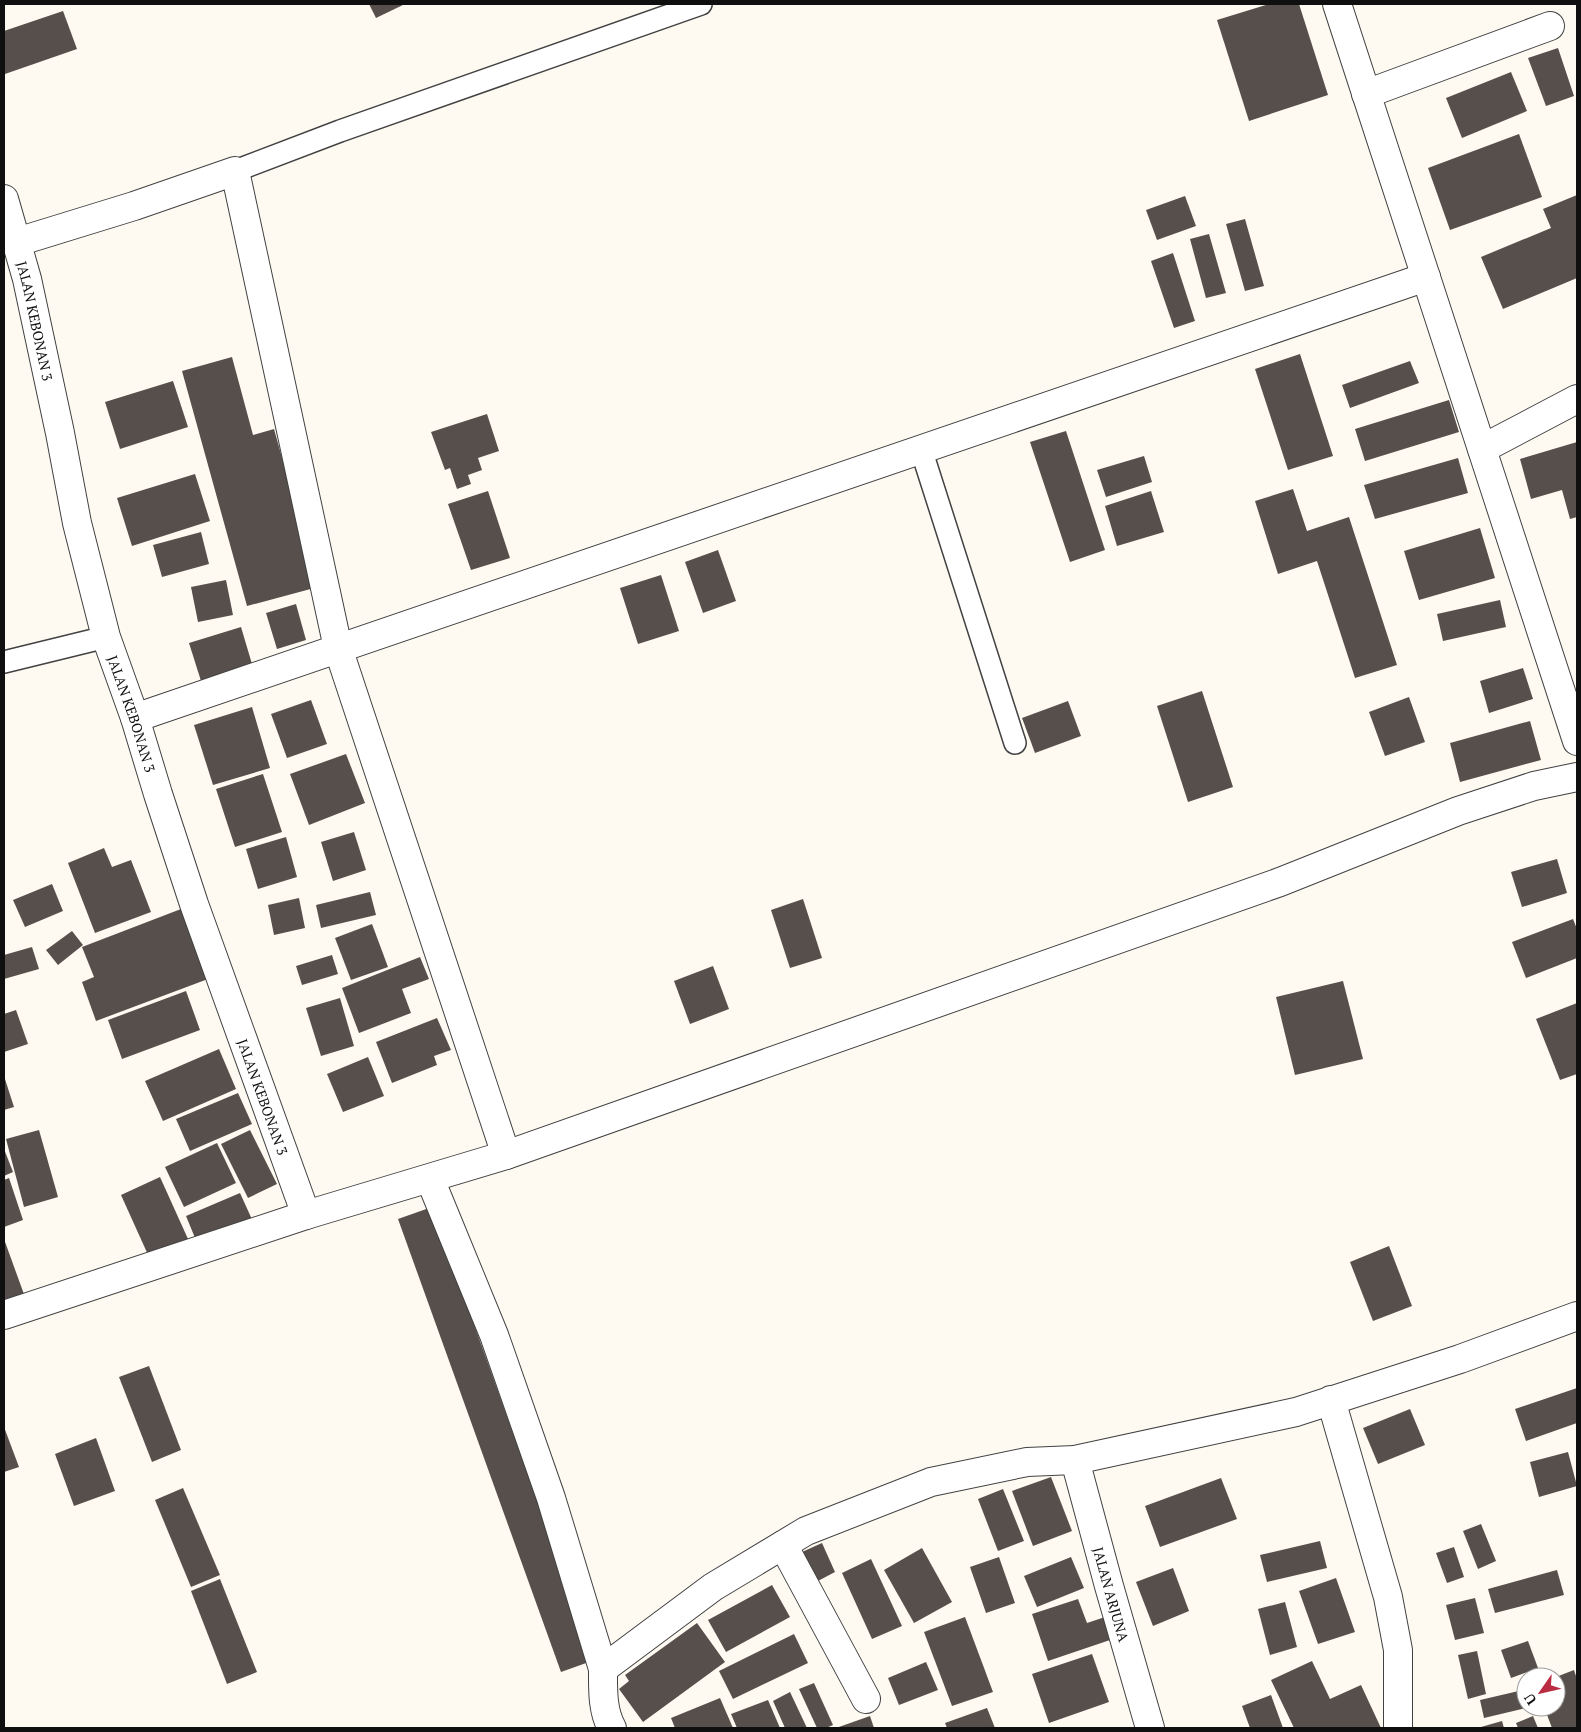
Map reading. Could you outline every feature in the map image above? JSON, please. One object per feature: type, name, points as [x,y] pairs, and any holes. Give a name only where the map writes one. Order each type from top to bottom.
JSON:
[{"type":"street","points":[[1337,4],[1577,741]]},
{"type":"street","points":[[1366,94],[1550,26]]},
{"type":"street","points":[[17,242],[134,206],[235,171],[338,648],[506,1155]]},
{"type":"street","name":"JALAN KEBONAN 3","points":[[4,199],[27,279],[77,524],[106,637],[135,718],[194,904],[306,1215]]},
{"type":"street","points":[[135,718],[1426,277]]},
{"type":"street","points":[[1482,449],[1577,399]]},
{"type":"street","points":[[4,1315],[306,1215],[506,1155],[1280,882],[1458,811],[1534,786],[1577,778]]},
{"type":"street","points":[[430,1178],[494,1335],[551,1498],[603,1669],[605,1703],[608,1722],[612,1728]]},
{"type":"street","points":[[603,1669],[713,1587],[806,1531],[930,1482],[1027,1462],[1075,1460],[1296,1412],[1460,1360],[1577,1316]]},
{"type":"street","points":[[1331,1400],[1388,1597],[1398,1650],[1398,1728]]},
{"type":"street","name":"JALAN ARJUNA","points":[[1075,1460],[1150,1728]]},
{"type":"street","points":[[783,1545],[866,1699]]},
{"type":"lane","points":[[235,171],[350,128],[701,4]]},
{"type":"lane","points":[[921,449],[1015,743]]},
{"type":"lane","points":[[4,662],[106,637]]},
{"type":"building","points":[[369,4],[405,4],[376,18]]},
{"type":"building","points":[[1269,4],[1299,4],[1328,95],[1249,121],[1217,20]]},
{"type":"building","points":[[63,11],[77,49],[5,74],[4,31]]},
{"type":"building","points":[[1558,48],[1574,96],[1546,106],[1528,58]]},
{"type":"building","points":[[1511,72],[1527,111],[1462,138],[1446,98]]},
{"type":"building","points":[[1519,134],[1542,197],[1450,230],[1428,168]]},
{"type":"building","points":[[1577,195],[1577,278],[1503,309],[1481,257],[1551,228],[1543,209]]},
{"type":"building","points":[[1185,196],[1196,226],[1157,240],[1146,210]]},
{"type":"building","points":[[1245,219],[1264,286],[1245,291],[1226,224]]},
{"type":"building","points":[[1209,234],[1226,293],[1206,298],[1190,239]]},
{"type":"building","points":[[1173,253],[1195,321],[1174,328],[1151,261]]},
{"type":"building","points":[[1300,354],[1333,456],[1288,470],[1255,369]]},
{"type":"building","points":[[232,357],[253,435],[274,429],[318,587],[247,606],[182,371]]},
{"type":"building","points":[[1410,361],[1419,383],[1350,408],[1342,385]]},
{"type":"building","points":[[173,381],[188,427],[120,449],[105,402]]},
{"type":"building","points":[[1449,400],[1459,432],[1365,461],[1355,429]]},
{"type":"building","points":[[487,414],[499,451],[478,458],[482,470],[468,475],[471,484],[457,489],[450,468],[445,470],[431,432]]},
{"type":"building","points":[[1066,431],[1105,550],[1070,562],[1030,442]]},
{"type":"building","points":[[1577,442],[1577,517],[1570,519],[1562,490],[1531,499],[1520,459]]},
{"type":"building","points":[[1144,456],[1152,482],[1106,497],[1097,470]]},
{"type":"building","points":[[1458,458],[1468,493],[1375,519],[1364,485]]},
{"type":"building","points":[[195,474],[210,521],[132,546],[117,498]]},
{"type":"building","points":[[1293,489],[1307,531],[1349,517],[1397,665],[1355,678],[1317,561],[1278,574],[1255,501]]},
{"type":"building","points":[[488,491],[510,558],[471,570],[448,504]]},
{"type":"building","points":[[1151,491],[1164,532],[1117,546],[1105,506]]},
{"type":"building","points":[[1480,528],[1495,578],[1419,600],[1404,551]]},
{"type":"building","points":[[201,532],[209,564],[162,577],[153,545]]},
{"type":"building","points":[[718,550],[736,601],[703,613],[685,562]]},
{"type":"building","points":[[661,575],[679,631],[638,644],[620,588]]},
{"type":"building","points":[[226,580],[233,615],[198,622],[191,587]]},
{"type":"building","points":[[1500,600],[1506,627],[1443,641],[1437,614]]},
{"type":"building","points":[[296,604],[306,640],[277,649],[266,613]]},
{"type":"building","points":[[241,627],[252,664],[201,681],[189,643]]},
{"type":"building","points":[[1523,668],[1533,699],[1489,713],[1480,681]]},
{"type":"building","points":[[1202,691],[1233,787],[1188,802],[1157,706]]},
{"type":"building","points":[[1409,697],[1425,742],[1385,756],[1369,712]]},
{"type":"building","points":[[311,700],[327,744],[287,758],[271,714]]},
{"type":"building","points":[[1068,701],[1081,736],[1035,753],[1022,718]]},
{"type":"building","points":[[252,707],[270,768],[213,785],[194,725]]},
{"type":"building","points":[[1530,721],[1541,760],[1460,782],[1450,743]]},
{"type":"building","points":[[346,754],[365,803],[309,825],[290,774]]},
{"type":"building","points":[[263,774],[282,832],[235,847],[216,789]]},
{"type":"building","points":[[354,832],[366,870],[333,881],[321,842]]},
{"type":"building","points":[[286,837],[297,877],[258,889],[246,849]]},
{"type":"building","points":[[104,848],[112,867],[131,860],[151,912],[95,933],[68,863]]},
{"type":"building","points":[[1557,859],[1567,893],[1522,907],[1511,872]]},
{"type":"building","points":[[52,884],[63,911],[25,927],[13,900]]},
{"type":"building","points":[[370,892],[376,915],[321,928],[316,905]]},
{"type":"building","points":[[299,898],[305,928],[274,935],[268,905]]},
{"type":"building","points":[[803,899],[822,958],[790,968],[771,910]]},
{"type":"building","points":[[181,909],[208,979],[96,1021],[82,982],[94,977],[82,947]]},
{"type":"building","points":[[1573,919],[1577,929],[1577,958],[1526,978],[1512,942]]},
{"type":"building","points":[[372,924],[388,967],[351,980],[335,938]]},
{"type":"building","points":[[72,931],[83,945],[58,965],[46,950]]},
{"type":"building","points":[[32,947],[39,969],[4,979],[4,955]]},
{"type":"building","points":[[332,955],[338,974],[302,985],[296,966]]},
{"type":"building","points":[[420,957],[429,979],[402,989],[411,1013],[359,1033],[342,988]]},
{"type":"building","points":[[713,966],[729,1009],[690,1024],[674,981]]},
{"type":"building","points":[[1343,981],[1363,1059],[1295,1075],[1276,997]]},
{"type":"building","points":[[186,991],[200,1030],[122,1059],[108,1020]]},
{"type":"building","points":[[340,998],[354,1046],[321,1056],[306,1008]]},
{"type":"building","points":[[1577,1003],[1577,1074],[1560,1080],[1536,1019]]},
{"type":"building","points":[[16,1010],[28,1044],[4,1052],[4,1014]]},
{"type":"building","points":[[437,1018],[451,1050],[434,1056],[437,1065],[392,1083],[376,1042]]},
{"type":"building","points":[[219,1049],[236,1089],[163,1121],[145,1081]]},
{"type":"building","points":[[368,1057],[384,1096],[343,1112],[327,1074]]},
{"type":"building","points":[[4,1076],[14,1107],[4,1110]]},
{"type":"building","points":[[238,1093],[252,1124],[190,1151],[176,1119]]},
{"type":"building","points":[[39,1130],[58,1197],[24,1207],[6,1139]]},
{"type":"building","points":[[250,1130],[277,1184],[248,1198],[221,1144]]},
{"type":"building","points":[[217,1143],[236,1183],[184,1207],[165,1167]]},
{"type":"building","points":[[4,1149],[13,1172],[4,1176]]},
{"type":"building","points":[[160,1177],[188,1239],[149,1257],[121,1195]]},
{"type":"building","points":[[9,1178],[23,1220],[4,1227],[4,1180]]},
{"type":"building","points":[[240,1193],[255,1226],[200,1250],[186,1216]]},
{"type":"building","points":[[432,1207],[586,1637],[589,1662],[561,1672],[398,1219]]},
{"type":"building","points":[[4,1239],[25,1297],[4,1304]]},
{"type":"building","points":[[1389,1246],[1412,1306],[1373,1321],[1350,1262]]},
{"type":"building","points":[[149,1366],[181,1450],[152,1462],[119,1377]]},
{"type":"building","points":[[1577,1388],[1577,1423],[1526,1441],[1515,1409]]},
{"type":"building","points":[[1410,1409],[1425,1445],[1378,1464],[1363,1428]]},
{"type":"building","points":[[4,1427],[19,1467],[4,1472]]},
{"type":"building","points":[[96,1438],[115,1491],[74,1506],[55,1454]]},
{"type":"building","points":[[1568,1452],[1577,1486],[1539,1497],[1530,1462]]},
{"type":"building","points":[[1051,1477],[1072,1531],[1033,1546],[1012,1491]]},
{"type":"building","points":[[1221,1478],[1237,1519],[1160,1547],[1145,1506]]},
{"type":"building","points":[[183,1488],[220,1575],[191,1587],[155,1500]]},
{"type":"building","points":[[1003,1489],[1024,1541],[998,1551],[978,1499]]},
{"type":"building","points":[[1481,1524],[1496,1561],[1478,1569],[1463,1531]]},
{"type":"building","points":[[1320,1541],[1327,1568],[1267,1582],[1260,1555]]},
{"type":"building","points":[[822,1543],[835,1572],[816,1582],[802,1552]]},
{"type":"building","points":[[1454,1547],[1464,1577],[1447,1583],[1436,1553]]},
{"type":"building","points":[[922,1548],[952,1602],[914,1623],[884,1570]]},
{"type":"building","points":[[999,1557],[1015,1603],[986,1613],[970,1567]]},
{"type":"building","points":[[1071,1557],[1084,1588],[1037,1607],[1024,1576]]},
{"type":"building","points":[[871,1559],[902,1626],[872,1639],[842,1573]]},
{"type":"building","points":[[1173,1568],[1189,1611],[1153,1626],[1136,1582]]},
{"type":"building","points":[[1557,1570],[1564,1595],[1495,1613],[1488,1589]]},
{"type":"building","points":[[1336,1578],[1355,1632],[1318,1644],[1299,1591]]},
{"type":"building","points":[[220,1579],[257,1672],[227,1684],[191,1591]]},
{"type":"building","points":[[772,1585],[790,1617],[726,1652],[708,1620]]},
{"type":"building","points":[[1475,1598],[1484,1633],[1455,1640],[1446,1605]]},
{"type":"building","points":[[1078,1599],[1087,1623],[1105,1617],[1113,1639],[1048,1661],[1032,1614]]},
{"type":"building","points":[[1285,1602],[1297,1647],[1270,1655],[1258,1609]]},
{"type":"building","points":[[965,1617],[993,1692],[952,1706],[924,1632]]},
{"type":"building","points":[[697,1623],[725,1662],[643,1722],[619,1689],[629,1681],[625,1675]]},
{"type":"building","points":[[794,1634],[808,1663],[733,1699],[719,1671]]},
{"type":"building","points":[[1528,1641],[1538,1667],[1516,1667],[1516,1676],[1511,1678],[1501,1650]]},
{"type":"building","points":[[1477,1651],[1486,1694],[1468,1699],[1458,1655]]},
{"type":"building","points":[[1092,1654],[1109,1702],[1049,1723],[1032,1674]]},
{"type":"building","points":[[1312,1661],[1330,1699],[1361,1685],[1381,1728],[1294,1728],[1271,1680]]},
{"type":"building","points":[[926,1662],[938,1690],[899,1705],[888,1678]]},
{"type":"building","points":[[1574,1670],[1577,1679],[1577,1728],[1552,1728],[1548,1717],[1566,1717],[1566,1673]]},
{"type":"building","points":[[814,1683],[833,1725],[826,1728],[817,1728],[799,1689]]},
{"type":"building","points":[[790,1692],[807,1728],[785,1728],[773,1701]]},
{"type":"building","points":[[1516,1692],[1516,1710],[1484,1718],[1480,1700]]},
{"type":"building","points":[[1271,1695],[1283,1728],[1250,1728],[1242,1706]]},
{"type":"building","points":[[720,1698],[733,1728],[675,1728],[671,1718]]},
{"type":"building","points":[[768,1700],[780,1728],[737,1728],[731,1714]]},
{"type":"building","points":[[987,1708],[995,1728],[947,1728],[945,1723]]},
{"type":"building","points":[[870,1716],[874,1728],[836,1728]]},
{"type":"building","points":[[1533,1717],[1538,1728],[1518,1728],[1516,1723]]},
{"type":"building","points":[[1502,1721],[1504,1728],[1481,1727]]}]
